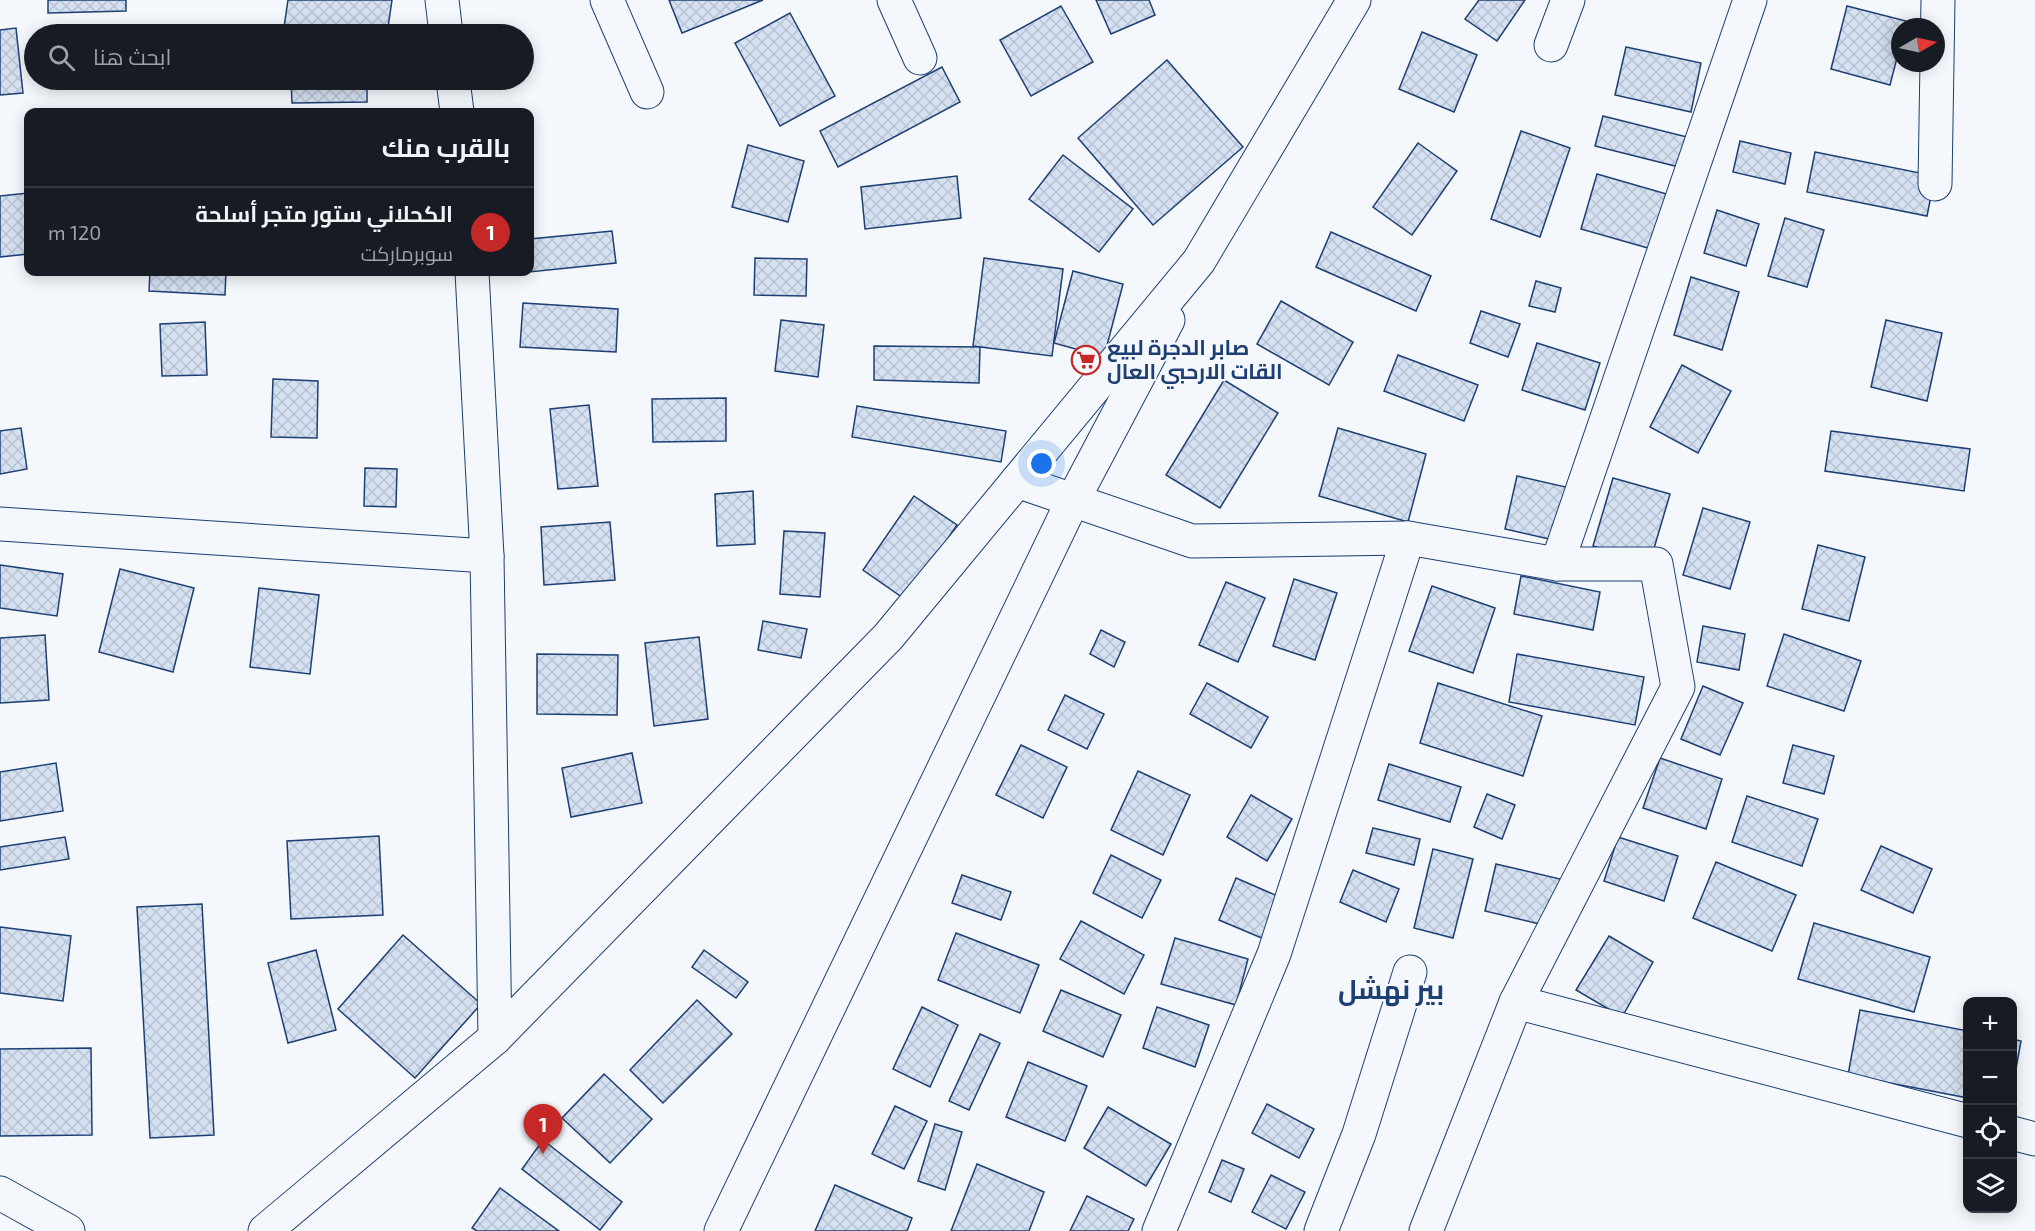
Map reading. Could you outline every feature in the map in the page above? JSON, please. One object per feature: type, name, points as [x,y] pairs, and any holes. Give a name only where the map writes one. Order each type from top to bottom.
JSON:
[{"type":"street","points":[[442,0],[445,24]]},
{"type":"street","points":[[607,0],[647,92]]},
{"type":"street","points":[[894,0],[920,58]]},
{"type":"street","points":[[720,1231],[1073,500],[1199,261],[1354,0]]},
{"type":"street","points":[[1551,45],[1568,0]]},
{"type":"street","points":[[1557,564],[1750,0]]},
{"type":"street","points":[[1935,184],[1938,0]]},
{"type":"street","points":[[454,90],[456,108]]},
{"type":"street","points":[[265,1231],[495,1038],[888,637],[1199,261]]},
{"type":"street","points":[[472,276],[487,556],[495,1038]]},
{"type":"street","points":[[1017,481],[1192,541],[1408,538],[1557,564],[1656,564],[1678,687],[1516,1002],[1426,1231]]},
{"type":"street","points":[[0,524],[487,556]]},
{"type":"street","points":[[1159,1231],[1274,954],[1408,538]]},
{"type":"street","points":[[1321,1231],[1359,1134],[1410,972]]},
{"type":"street","points":[[1516,1002],[1963,1120]]},
{"type":"street","points":[[2017,1134],[2035,1139]]},
{"type":"street","points":[[0,1193],[68,1231]]},
{"type":"building","points":[[48,0],[126,0],[126,11],[48,13]]},
{"type":"building","points":[[288,0],[392,0],[388,24],[284,24]]},
{"type":"building","points":[[669,0],[763,0],[682,33]]},
{"type":"building","points":[[1096,0],[1149,0],[1155,15],[1111,34]]},
{"type":"building","points":[[1479,0],[1525,0],[1497,41],[1465,19]]},
{"type":"building","points":[[1061,6],[1093,62],[1031,96],[1000,40]]},
{"type":"building","points":[[1847,6],[1894,18],[1891,18],[1891,72],[1893,72],[1890,85],[1831,69]]},
{"type":"building","points":[[790,13],[835,96],[780,126],[735,43]]},
{"type":"building","points":[[16,28],[23,93],[0,95],[0,30]]},
{"type":"building","points":[[1422,32],[1477,55],[1454,112],[1399,89]]},
{"type":"building","points":[[1626,47],[1701,63],[1691,112],[1615,95]]},
{"type":"building","points":[[1167,60],[1243,147],[1153,225],[1078,138]]},
{"type":"building","points":[[942,67],[960,102],[838,167],[820,131]]},
{"type":"building","points":[[291,90],[367,90],[367,102],[292,103]]},
{"type":"building","points":[[1603,116],[1687,137],[1679,167],[1595,146]]},
{"type":"building","points":[[1521,131],[1570,148],[1540,237],[1491,219]]},
{"type":"building","points":[[1740,141],[1791,153],[1785,184],[1733,172]]},
{"type":"building","points":[[1418,143],[1457,171],[1412,235],[1373,207]]},
{"type":"building","points":[[748,145],[804,161],[788,222],[732,207]]},
{"type":"building","points":[[1815,152],[1935,176],[1927,216],[1807,192]]},
{"type":"building","points":[[1063,155],[1133,209],[1099,252],[1029,199]]},
{"type":"building","points":[[1597,174],[1670,195],[1655,250],[1581,229]]},
{"type":"building","points":[[957,176],[961,218],[865,229],[861,187]]},
{"type":"building","points":[[24,193],[24,254],[0,257],[0,196]]},
{"type":"building","points":[[1717,210],[1759,224],[1746,266],[1704,253]]},
{"type":"building","points":[[1785,218],[1824,230],[1807,287],[1768,276]]},
{"type":"building","points":[[612,231],[616,263],[534,271],[534,239]]},
{"type":"building","points":[[1331,232],[1431,276],[1416,311],[1316,267]]},
{"type":"building","points":[[755,258],[807,259],[806,296],[754,295]]},
{"type":"building","points":[[984,258],[1063,269],[1052,356],[973,346]]},
{"type":"building","points":[[1073,271],[1123,284],[1104,357],[1054,343]]},
{"type":"building","points":[[150,276],[226,276],[225,295],[149,291]]},
{"type":"building","points":[[1691,277],[1739,292],[1722,350],[1674,335]]},
{"type":"building","points":[[1536,281],[1561,288],[1555,312],[1529,306]]},
{"type":"building","points":[[1281,301],[1353,342],[1329,385],[1257,344]]},
{"type":"building","points":[[523,303],[618,309],[616,352],[520,347]]},
{"type":"building","points":[[1481,311],[1520,324],[1508,357],[1470,343]]},
{"type":"building","points":[[781,320],[824,325],[818,377],[775,371]]},
{"type":"building","points":[[1886,320],[1942,333],[1927,401],[1871,387]]},
{"type":"building","points":[[205,322],[207,375],[162,376],[160,324]]},
{"type":"building","points":[[1537,343],[1600,363],[1585,410],[1522,390]]},
{"type":"building","points":[[874,346],[980,347],[979,383],[874,380]]},
{"type":"building","points":[[1398,355],[1478,385],[1464,421],[1384,391]]},
{"type":"building","points":[[1682,365],[1731,391],[1698,453],[1650,427]]},
{"type":"building","points":[[273,379],[318,381],[317,438],[271,437]]},
{"type":"building","points":[[1224,380],[1278,413],[1220,508],[1166,475]]},
{"type":"building","points":[[726,398],[726,441],[653,442],[652,399]]},
{"type":"building","points":[[589,405],[598,486],[558,489],[550,409]]},
{"type":"building","points":[[857,406],[1006,431],[1001,462],[852,437]]},
{"type":"building","points":[[21,428],[27,469],[0,474],[0,431]]},
{"type":"building","points":[[1338,428],[1426,454],[1408,522],[1319,496]]},
{"type":"building","points":[[1831,431],[1970,449],[1964,491],[1825,471]]},
{"type":"building","points":[[365,468],[397,469],[396,507],[364,506]]},
{"type":"building","points":[[1517,476],[1570,488],[1558,541],[1505,529]]},
{"type":"building","points":[[1613,478],[1670,494],[1650,562],[1593,546]]},
{"type":"building","points":[[753,491],[755,544],[717,546],[715,494]]},
{"type":"building","points":[[914,496],[957,525],[906,600],[863,570]]},
{"type":"building","points":[[1703,508],[1750,522],[1730,589],[1683,575]]},
{"type":"building","points":[[610,522],[615,580],[544,585],[541,527]]},
{"type":"building","points":[[784,531],[825,533],[820,597],[780,594]]},
{"type":"building","points":[[1818,545],[1865,557],[1849,621],[1802,609]]},
{"type":"building","points":[[0,565],[63,574],[57,616],[0,608]]},
{"type":"building","points":[[120,569],[194,588],[173,672],[99,652]]},
{"type":"building","points":[[1521,576],[1600,592],[1593,630],[1514,614]]},
{"type":"building","points":[[1294,579],[1337,593],[1315,660],[1273,646]]},
{"type":"building","points":[[1226,582],[1265,598],[1238,662],[1199,645]]},
{"type":"building","points":[[1432,586],[1495,608],[1473,673],[1409,651]]},
{"type":"building","points":[[259,588],[319,595],[310,674],[250,667]]},
{"type":"building","points":[[763,621],[807,629],[801,658],[758,650]]},
{"type":"building","points":[[1703,626],[1745,634],[1739,670],[1697,662]]},
{"type":"building","points":[[1101,630],[1125,642],[1114,667],[1090,654]]},
{"type":"building","points":[[1784,634],[1861,661],[1844,711],[1767,686]]},
{"type":"building","points":[[45,635],[49,700],[0,703],[0,638]]},
{"type":"building","points":[[699,637],[708,719],[654,726],[645,643]]},
{"type":"building","points":[[537,654],[618,655],[617,715],[537,714]]},
{"type":"building","points":[[1517,654],[1644,677],[1635,725],[1509,702]]},
{"type":"building","points":[[1207,683],[1268,717],[1251,748],[1190,714]]},
{"type":"building","points":[[1438,683],[1542,716],[1523,776],[1420,743]]},
{"type":"building","points":[[1703,686],[1743,703],[1720,755],[1681,739]]},
{"type":"building","points":[[1065,695],[1104,714],[1087,749],[1048,730]]},
{"type":"building","points":[[1021,745],[1067,767],[1043,818],[996,795]]},
{"type":"building","points":[[1793,745],[1834,756],[1824,794],[1783,783]]},
{"type":"building","points":[[632,753],[642,803],[571,817],[562,768]]},
{"type":"building","points":[[1660,758],[1722,779],[1706,829],[1643,808]]},
{"type":"building","points":[[56,763],[63,811],[0,821],[0,772]]},
{"type":"building","points":[[1389,764],[1461,787],[1450,822],[1378,800]]},
{"type":"building","points":[[1138,771],[1190,795],[1163,855],[1111,830]]},
{"type":"building","points":[[1487,794],[1515,805],[1502,839],[1474,827]]},
{"type":"building","points":[[1251,795],[1292,819],[1267,861],[1227,837]]},
{"type":"building","points":[[1747,796],[1818,819],[1802,866],[1732,842]]},
{"type":"building","points":[[1373,828],[1420,839],[1414,865],[1366,853]]},
{"type":"building","points":[[379,836],[383,915],[291,919],[287,841]]},
{"type":"building","points":[[65,837],[69,859],[0,870],[0,847]]},
{"type":"building","points":[[1618,837],[1678,856],[1664,901],[1604,881]]},
{"type":"building","points":[[1881,846],[1932,869],[1913,913],[1861,890]]},
{"type":"building","points":[[1433,849],[1473,859],[1453,938],[1414,928]]},
{"type":"building","points":[[1111,855],[1161,880],[1142,918],[1093,893]]},
{"type":"building","points":[[1716,862],[1796,895],[1772,951],[1693,918]]},
{"type":"building","points":[[1496,864],[1560,879],[1548,926],[1485,911]]},
{"type":"building","points":[[1353,870],[1399,889],[1386,922],[1340,902]]},
{"type":"building","points":[[962,875],[1011,892],[1001,920],[952,903]]},
{"type":"building","points":[[1236,878],[1282,898],[1264,939],[1219,920]]},
{"type":"building","points":[[202,904],[214,1135],[150,1138],[137,907]]},
{"type":"building","points":[[1081,921],[1144,955],[1124,994],[1060,959]]},
{"type":"building","points":[[1814,923],[1930,957],[1914,1012],[1798,979]]},
{"type":"building","points":[[0,927],[71,936],[63,1001],[0,993]]},
{"type":"building","points":[[956,933],[1039,965],[1020,1013],[938,980]]},
{"type":"building","points":[[403,935],[481,1004],[415,1078],[338,1009]]},
{"type":"building","points":[[1609,936],[1653,962],[1622,1017],[1576,990]]},
{"type":"building","points":[[1175,938],[1248,959],[1236,1005],[1161,984]]},
{"type":"building","points":[[316,950],[336,1030],[288,1043],[268,963]]},
{"type":"building","points":[[704,950],[748,982],[736,998],[692,967]]},
{"type":"building","points":[[1061,990],[1121,1015],[1103,1057],[1043,1031]]},
{"type":"building","points":[[697,1000],[732,1034],[663,1103],[630,1070]]},
{"type":"building","points":[[922,1007],[958,1025],[930,1087],[893,1069]]},
{"type":"building","points":[[1157,1007],[1209,1025],[1195,1067],[1143,1048]]},
{"type":"building","points":[[1860,1010],[1963,1030],[1963,1097],[1848,1075]]},
{"type":"building","points":[[980,1034],[1000,1043],[969,1110],[949,1101]]},
{"type":"building","points":[[2017,1040],[2021,1041],[2017,1063]]},
{"type":"building","points":[[91,1048],[92,1135],[0,1136],[0,1049]]},
{"type":"building","points":[[1028,1062],[1087,1086],[1065,1141],[1006,1117]]},
{"type":"building","points":[[604,1074],[652,1119],[610,1163],[562,1118]]},
{"type":"building","points":[[1267,1104],[1314,1129],[1299,1158],[1252,1133]]},
{"type":"building","points":[[895,1106],[927,1121],[904,1169],[872,1154]]},
{"type":"building","points":[[1108,1107],[1171,1144],[1146,1186],[1084,1148]]},
{"type":"building","points":[[935,1124],[962,1132],[945,1190],[918,1181]]},
{"type":"building","points":[[543,1140],[622,1202],[600,1230],[522,1169]]},
{"type":"building","points":[[1222,1160],[1244,1169],[1231,1202],[1209,1192]]},
{"type":"building","points":[[977,1164],[1044,1192],[1029,1231],[951,1231]]},
{"type":"building","points":[[1271,1175],[1305,1192],[1286,1229],[1252,1212]]},
{"type":"building","points":[[835,1185],[912,1218],[907,1231],[815,1231]]},
{"type":"building","points":[[500,1188],[559,1231],[477,1231],[472,1228]]},
{"type":"building","points":[[1087,1196],[1134,1219],[1128,1231],[1070,1231]]},
{"type":"place","name":"صابر الدجرة لبيع القات الارحبي العال","points":[[1086,360]]},
{"type":"place","name":"الكحلاني ستور متجر أسلحة","points":[[543,1154]]},
{"type":"district","name":"بير نهشل","points":[[1391,990]]}]
